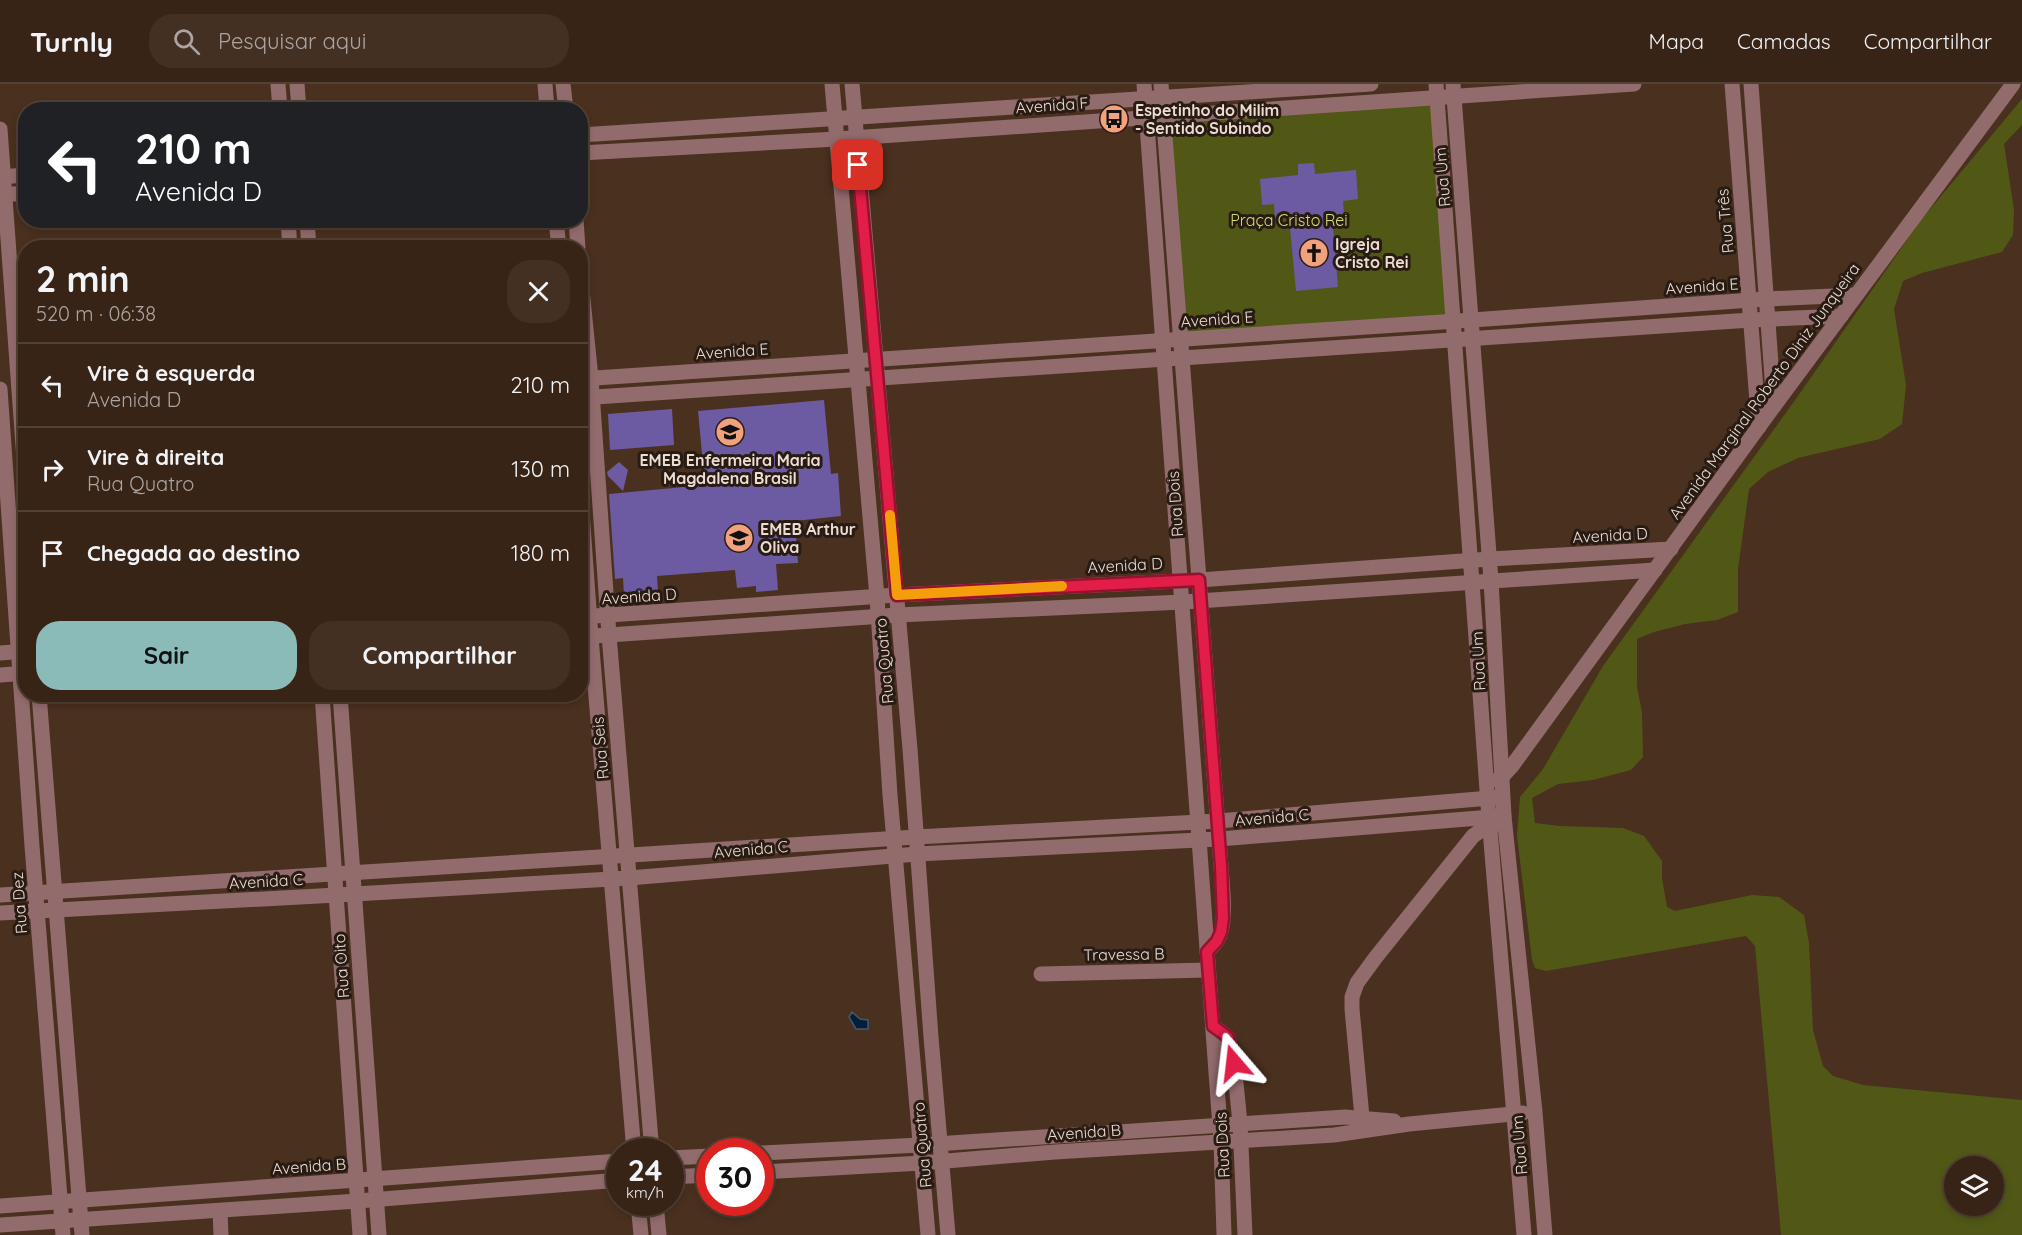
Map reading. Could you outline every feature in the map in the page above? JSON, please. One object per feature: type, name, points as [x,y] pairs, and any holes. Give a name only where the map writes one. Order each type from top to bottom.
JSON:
[{"type":"street","points":[[278,84],[279,102]]},
{"type":"street","points":[[297,84],[298,102]]},
{"type":"street","points":[[545,84],[546,102]]},
{"type":"street","points":[[563,84],[565,102]]},
{"type":"street","name":"Rua Quatro","points":[[832,84],[877,597],[894,839],[928,1235]]},
{"type":"street","name":"Rua Quatro","points":[[852,84],[897,595],[948,1235]]},
{"type":"street","name":"Avenida F","points":[[588,135],[836,120],[1145,91],[1371,84]]},
{"type":"street","name":"Avenida F","points":[[588,153],[837,139],[1164,116],[1436,91],[1634,84]]},
{"type":"street","name":"Rua Três","points":[[1732,84],[1759,427]]},
{"type":"street","points":[[1751,84],[1774,406]]},
{"type":"street","name":"Avenida Marginal Roberto Diniz Junqueira","points":[[1495,789],[1774,406],[2013,84]]},
{"type":"street","name":"Rua Um","points":[[1454,90],[1490,559],[1495,789]]},
{"type":"street","name":"Rua Dois","points":[[1145,91],[1213,1026],[1221,1142],[1224,1235]]},
{"type":"street","name":"Rua Dois","points":[[1162,91],[1219,839],[1223,918],[1217,941],[1207,952]]},
{"type":"street","name":"Rua Um","points":[[1436,91],[1473,581],[1495,789],[1514,1113],[1524,1235]]},
{"type":"street","points":[[0,129],[2,195],[18,364]]},
{"type":"street","points":[[2,177],[18,176]]},
{"type":"street","points":[[2,195],[18,194]]},
{"type":"street","name":"Avenida E","points":[[588,378],[856,362],[1766,299],[1856,295]]},
{"type":"street","points":[[1540,316],[1541,334]]},
{"type":"street","points":[[588,398],[1751,320],[1841,316]]},
{"type":"street","points":[[1316,330],[1317,350]]},
{"type":"street","name":"Rua Dez","points":[[0,389],[2,436],[18,608]]},
{"type":"street","name":"Rua Seis","points":[[588,408],[608,616],[651,1138]]},
{"type":"street","points":[[1,418],[18,417]]},
{"type":"street","points":[[2,436],[18,435]]},
{"type":"street","name":"Avenida D","points":[[588,617],[897,595],[1199,580],[1490,559],[1671,549]]},
{"type":"street","points":[[588,637],[877,616],[1183,602],[1655,570]]},
{"type":"street","points":[[0,653],[18,651]]},
{"type":"street","name":"Rua Seis","points":[[588,656],[609,856],[633,1138]]},
{"type":"street","points":[[0,675],[18,673]]},
{"type":"street","name":"Rua Dez","points":[[25,702],[37,910],[62,1227]]},
{"type":"street","points":[[40,702],[82,1235]]},
{"type":"street","name":"Rua Oito","points":[[323,702],[360,1235]]},
{"type":"street","name":"Rua Oito","points":[[341,702],[379,1235]]},
{"type":"street","name":"Avenida C","points":[[0,895],[916,837],[1218,821],[1495,789]]},
{"type":"street","points":[[1363,1124],[1352,1009],[1352,997],[1357,983],[1473,836],[1497,820]]},
{"type":"street","name":"Rua Um","points":[[1497,820],[1535,1112],[1545,1235]]},
{"type":"street","name":"Avenida C","points":[[0,913],[628,878],[917,854],[1219,839],[1364,826],[1497,820]]},
{"type":"street","points":[[805,845],[808,863]]},
{"type":"street","name":"Travessa B","points":[[1041,974],[1208,970]]},
{"type":"street","name":"Rua Dois","points":[[1213,1026],[1224,1033],[1232,1045],[1240,1123],[1245,1235]]},
{"type":"street","name":"Avenida B","points":[[774,1171],[1334,1135],[1363,1124],[1409,1124],[1535,1112]]},
{"type":"street","name":"Avenida B","points":[[774,1152],[940,1144],[1345,1116],[1363,1124]]},
{"type":"street","points":[[820,1150],[821,1169]]},
{"type":"street","name":"Avenida B","points":[[0,1206],[606,1162]]},
{"type":"street","points":[[0,1224],[62,1227],[80,1218],[220,1211],[606,1181]]},
{"type":"street","points":[[220,1211],[221,1235]]},
{"type":"street","points":[[639,1216],[641,1235]]},
{"type":"street","points":[[657,1216],[658,1235]]},
{"type":"green space","name":"Praça Cristo Rei","points":[[1437,99],[1453,321],[1180,339],[1163,116]]},
{"type":"green space","points":[[2022,99],[2022,125],[2004,144],[2014,210],[2013,235],[2002,252],[1922,273],[1903,281],[1894,309],[1906,385],[1902,424],[1880,439],[1798,458],[1768,472],[1749,489],[1738,569],[1738,612],[1717,620],[1685,624],[1654,632],[1637,639],[1637,686],[1642,713],[1643,757],[1631,770],[1593,780],[1558,784],[1532,798],[1535,823],[1623,828],[1644,836],[1662,861],[1662,878],[1667,907],[1675,911],[1752,895],[1779,897],[1804,915],[1809,943],[1813,1030],[1823,1066],[1833,1076],[1863,1085],[2022,1100],[2022,1235],[1781,1235],[1755,946],[1746,936],[1546,971],[1535,968],[1532,960],[1517,836],[1520,797],[1543,769],[1603,666],[1798,396],[1921,220]]},
{"type":"water","points":[[852,1012],[860,1019],[868,1020],[868,1029],[856,1029],[849,1017]]},
{"type":"building","name":"Igreja Cristo Rei","points":[[1314,163],[1315,174],[1356,170],[1358,199],[1343,201],[1344,214],[1332,215],[1338,287],[1296,291],[1289,218],[1275,219],[1274,204],[1262,205],[1260,179],[1298,175],[1298,164]]},
{"type":"building","name":"EMEB Arthur Oliva","points":[[824,400],[831,474],[838,473],[841,516],[795,521],[798,563],[776,564],[778,590],[756,592],[756,586],[737,588],[735,570],[657,576],[658,592],[624,595],[623,578],[615,579],[609,494],[705,485],[698,411]]},
{"type":"building","points":[[672,409],[674,445],[610,450],[608,414]]},
{"type":"building","points":[[619,462],[628,470],[623,491],[608,476],[607,472]]},
{"type":"slow traffic","points":[[890,515],[897,595],[1062,586]]},
{"type":"place","name":"Espetinho do Milim - Sentido Subindo","points":[[1114,119]]},
{"type":"place","name":"Igreja Cristo Rei","points":[[1314,253]]},
{"type":"place","name":"EMEB Enfermeira Maria Magdalena Brasil","points":[[730,432]]},
{"type":"place","name":"EMEB Arthur Oliva","points":[[739,538]]},
{"type":"route","points":[[858,165],[897,595],[1199,580],[1223,918],[1217,941],[1207,952],[1208,970],[1213,1026],[1228,1037],[1232,1045],[1234,1063]]}]
